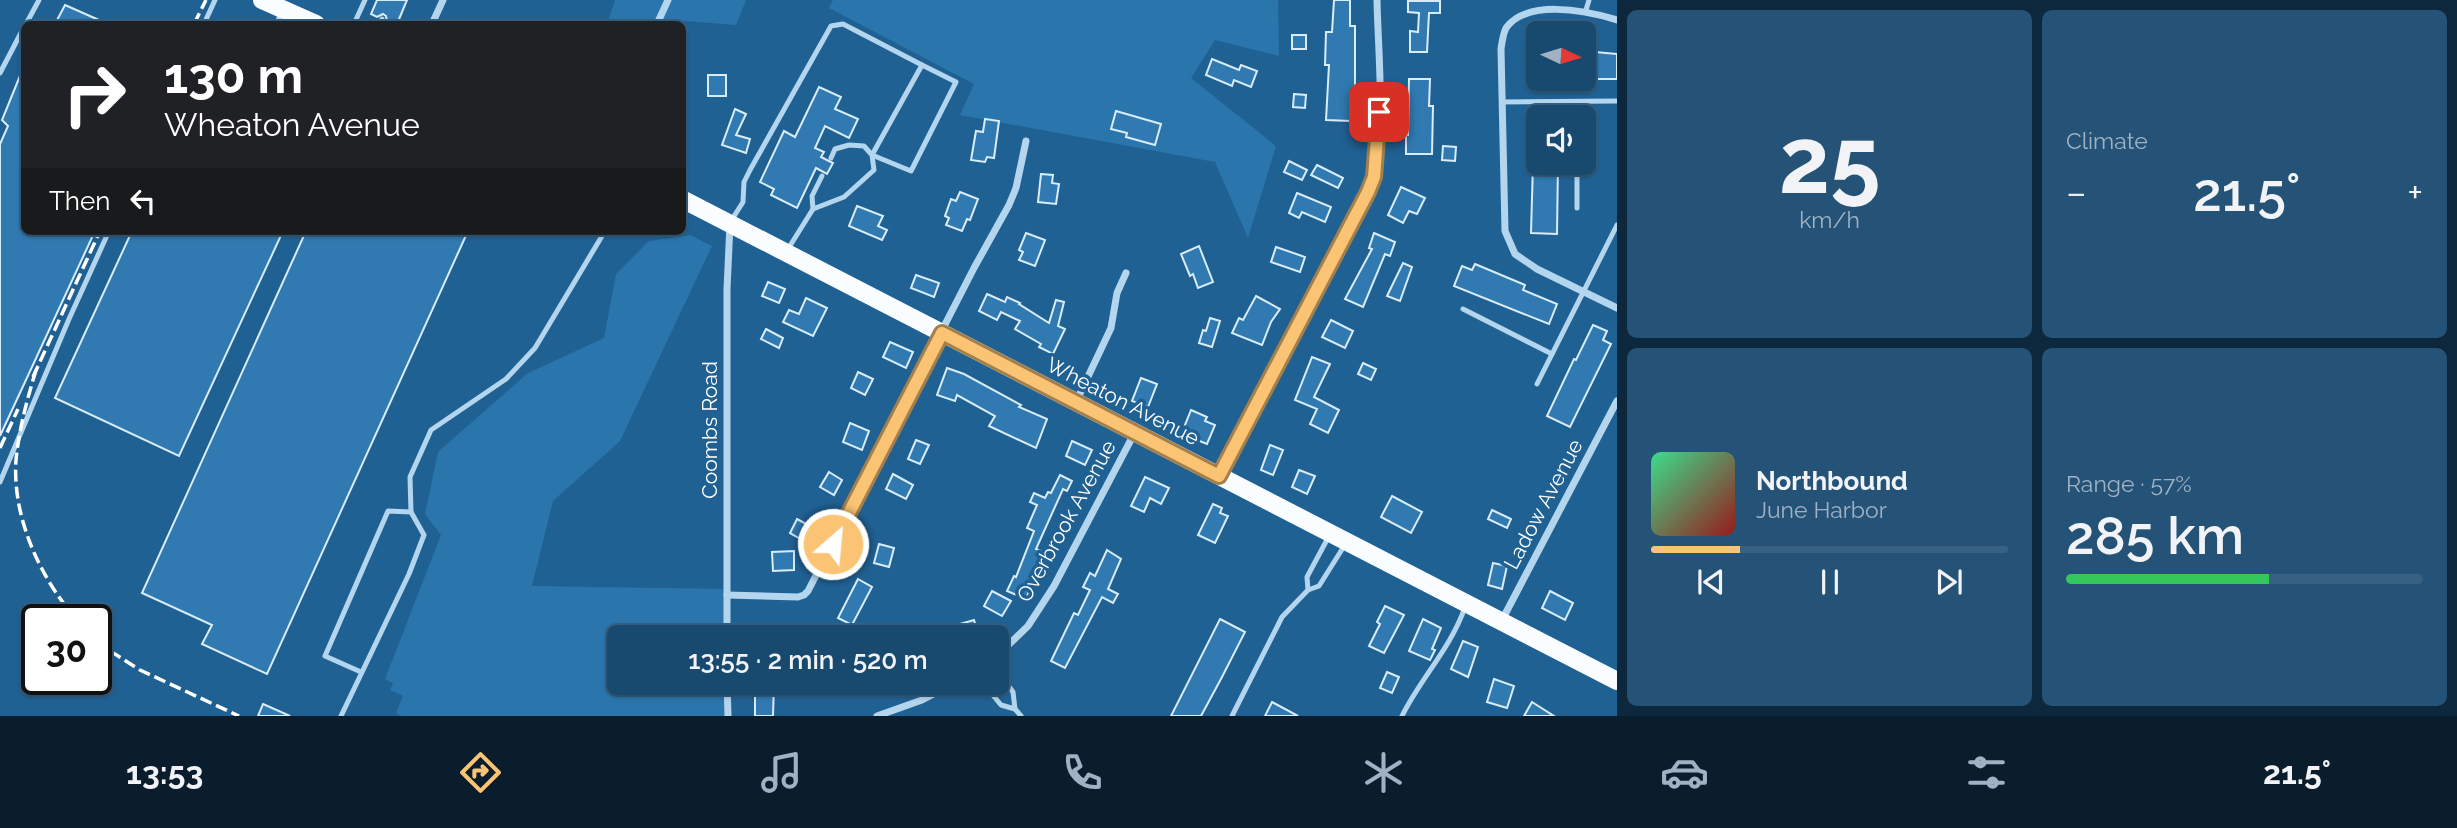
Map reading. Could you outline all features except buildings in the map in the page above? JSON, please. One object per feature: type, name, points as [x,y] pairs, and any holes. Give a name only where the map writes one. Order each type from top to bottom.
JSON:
[{"type":"main road","points":[[262,0],[279,17],[300,21]]},
{"type":"main road","name":"Wheaton Avenue","points":[[686,201],[1617,681]]},
{"type":"street","points":[[433,21],[443,0]]},
{"type":"street","points":[[658,21],[668,0]]},
{"type":"street","points":[[1219,476],[1374,177],[1379,112],[1377,0]]},
{"type":"street","points":[[1617,20],[1567,4],[1535,2],[1519,9],[1506,28],[1500,49],[1505,231],[1515,254],[1537,269],[1617,308]]},
{"type":"street","points":[[727,595],[798,597],[804,596],[808,591],[1009,205],[1016,187],[1026,141]]},
{"type":"street","name":"Coombs Road","points":[[727,625],[727,289],[730,223]]},
{"type":"street","points":[[1076,402],[1111,328],[1117,293],[1126,273]]},
{"type":"street","name":"Ladow Avenue","points":[[1500,622],[1617,401]]},
{"type":"street","name":"Overbrook Avenue","points":[[1009,644],[1028,626],[1054,586],[1135,432]]},
{"type":"street","points":[[727,695],[727,716]]},
{"type":"street","points":[[877,716],[930,695]]},
{"type":"lane","points":[[28,21],[39,0]]},
{"type":"lane","points":[[205,21],[215,0]]},
{"type":"lane","points":[[355,21],[365,0]]},
{"type":"lane","points":[[1586,10],[1588,0]]},
{"type":"lane","points":[[730,223],[743,202],[744,182],[750,170],[831,26],[843,23],[956,82],[911,171],[872,155],[864,146],[849,145],[835,149],[831,158]]},
{"type":"lane","points":[[0,73],[21,34]]},
{"type":"lane","points":[[813,209],[844,197],[874,170],[872,155],[922,65]]},
{"type":"lane","points":[[1502,102],[1617,101]]},
{"type":"lane","points":[[1577,175],[1577,208]]},
{"type":"lane","points":[[786,252],[813,209],[812,196],[822,176]]},
{"type":"lane","points":[[1537,384],[1617,225]]},
{"type":"lane","points":[[0,482],[107,235]]},
{"type":"lane","points":[[341,716],[409,574],[424,535],[411,512],[410,477],[431,430],[506,379],[529,355],[558,314],[603,235]]},
{"type":"lane","points":[[1463,309],[1552,354]]},
{"type":"lane","points":[[361,672],[325,656],[388,511],[411,512]]},
{"type":"lane","points":[[1308,590],[1307,577],[1330,533]]},
{"type":"lane","points":[[1232,716],[1282,617],[1308,590],[1319,586],[1346,542]]},
{"type":"lane","points":[[1402,716],[1461,619],[1465,604]]},
{"type":"lane","points":[[1009,687],[1013,692],[1015,709]]},
{"type":"lane","points":[[993,695],[1001,705],[1015,709],[1021,716]]},
{"type":"shaded area","points":[[615,0],[746,0],[736,25],[659,19],[608,21]]},
{"type":"shaded area","points":[[833,0],[1278,0],[1279,56],[1215,40],[1191,78],[1276,146],[1248,238],[1215,162],[960,115],[974,84],[829,8]]},
{"type":"shaded area","points":[[690,235],[712,246],[620,441],[553,501],[532,586],[726,589],[726,625],[607,625],[607,695],[727,695],[727,716],[402,716],[396,713],[403,696],[390,690],[393,683],[385,679],[441,535],[425,514],[438,452],[528,373],[604,338],[616,274],[649,241]]},
{"type":"railway","points":[[196,21],[206,0]]},
{"type":"railway","points":[[33,377],[98,235]]},
{"type":"railway","points":[[36,370],[17,448],[16,482],[31,546],[51,585],[65,604]]},
{"type":"railway","points":[[0,448],[18,409]]},
{"type":"railway","points":[[112,652],[140,670],[239,716]]},
{"type":"route","points":[[833,544],[942,333],[1219,476],[1368,192],[1374,177],[1379,112]]}]
